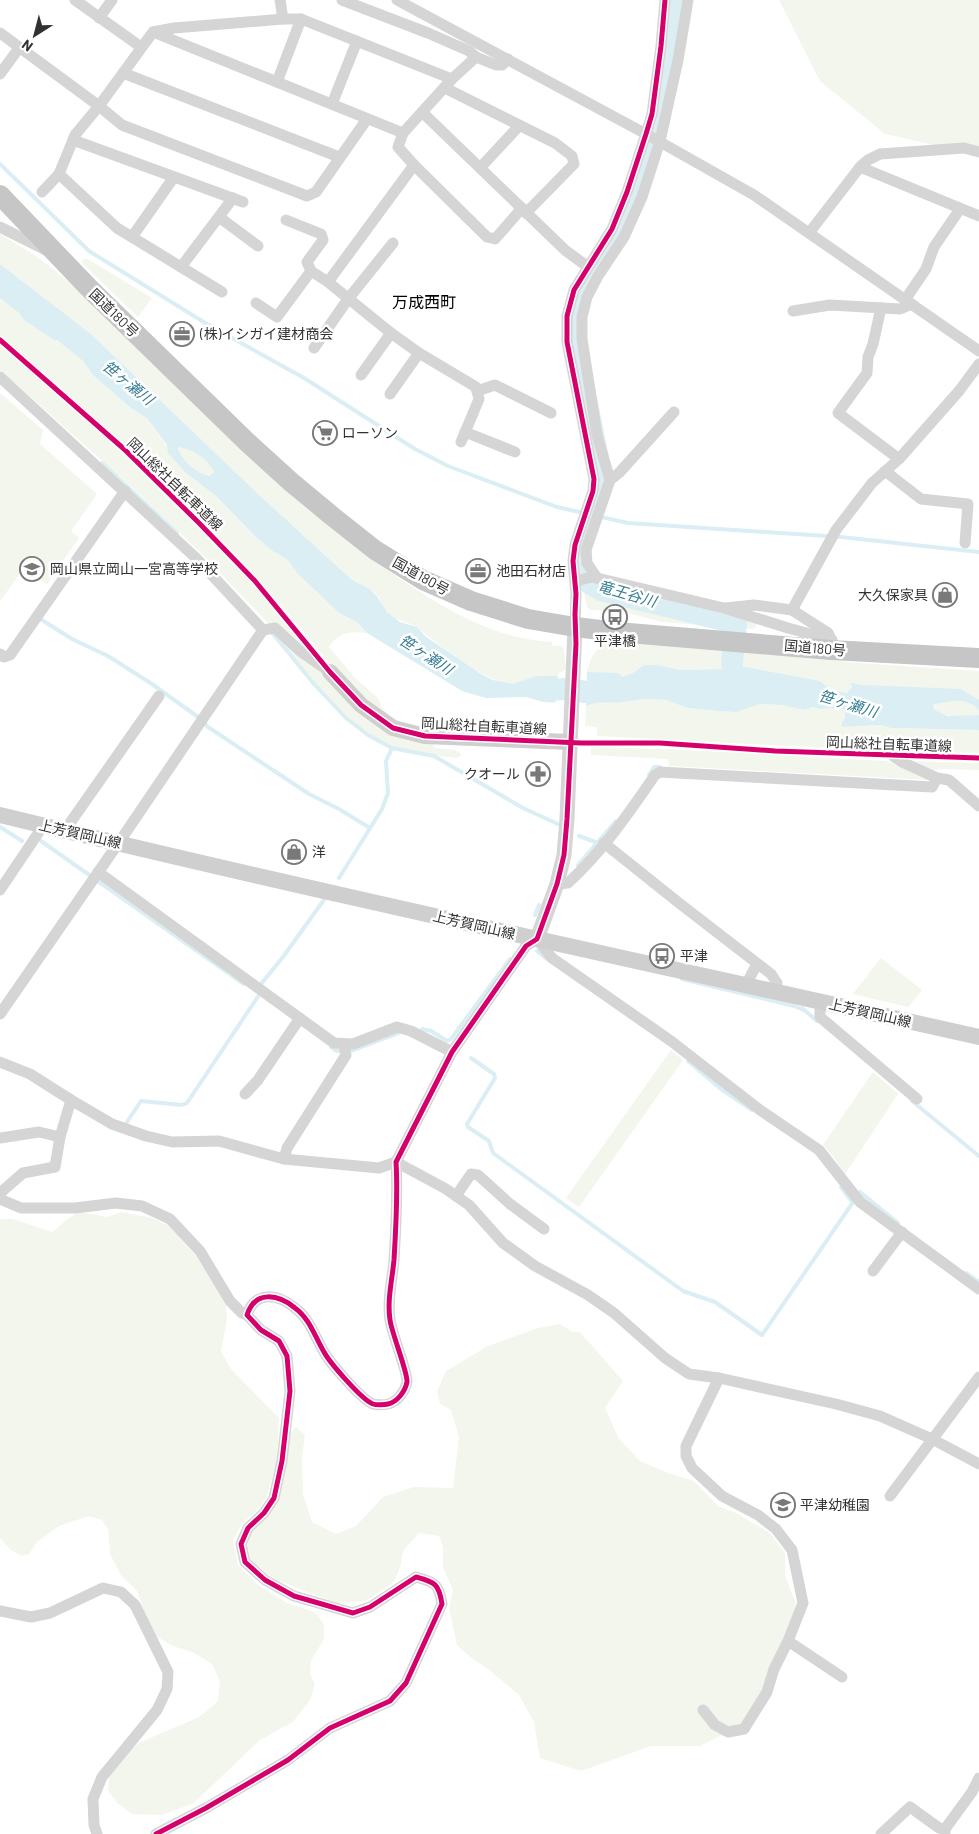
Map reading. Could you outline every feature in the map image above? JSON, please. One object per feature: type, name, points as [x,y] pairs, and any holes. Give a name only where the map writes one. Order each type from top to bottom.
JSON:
[{"type":"highway","name":"国道180号","points":[[0,195],[58,256],[246,442],[291,482],[375,550],[423,580],[472,601],[528,619],[575,627],[733,642],[832,645],[979,658]]},
{"type":"main road","name":"岡山総社自転車道線","points":[[330,672],[361,705],[393,728],[425,736],[571,741]]},
{"type":"main road","name":"上芳賀岡山線","points":[[0,815],[537,939],[753,974],[776,992],[979,1037]]},
{"type":"street","points":[[75,0],[141,47]]},
{"type":"street","points":[[99,18],[112,0]]},
{"type":"street","points":[[280,0],[283,19]]},
{"type":"street","points":[[342,0],[428,33],[496,65],[502,65],[508,59]]},
{"type":"street","points":[[397,0],[653,138],[754,195],[979,351]]},
{"type":"street","points":[[594,507],[594,479],[567,342],[567,316],[574,290],[616,220],[653,138],[654,104],[665,0]]},
{"type":"street","points":[[610,480],[597,435],[582,338],[582,317],[598,276],[624,236],[642,197],[653,138],[678,60],[688,0]]},
{"type":"street","points":[[277,82],[301,19]]},
{"type":"street","points":[[42,192],[59,174],[75,135],[99,106],[153,32],[174,28],[301,19],[358,41],[449,83],[519,126],[555,143],[572,156],[574,164],[495,239],[487,237],[398,147],[403,133],[449,83],[476,57]]},
{"type":"street","points":[[153,32],[403,133]]},
{"type":"street","points":[[0,33],[122,125],[306,196],[316,192],[367,119]]},
{"type":"street","points":[[332,104],[358,41]]},
{"type":"street","points":[[0,74],[19,48]]},
{"type":"street","points":[[123,73],[339,157]]},
{"type":"street","points":[[422,112],[565,250],[588,267]]},
{"type":"street","points":[[480,168],[519,126]]},
{"type":"street","points":[[73,140],[238,200],[219,216],[181,267]]},
{"type":"street","points":[[809,232],[860,167],[868,160],[880,154],[964,148],[979,152]]},
{"type":"street","points":[[328,282],[414,165]]},
{"type":"street","points":[[860,167],[979,216]]},
{"type":"street","points":[[59,174],[117,228],[222,292]]},
{"type":"street","points":[[132,237],[174,177]]},
{"type":"street","points":[[793,312],[830,306],[900,308],[908,302],[926,269],[934,247],[960,209]]},
{"type":"street","points":[[219,216],[258,246]]},
{"type":"street","points":[[286,220],[321,234],[323,240],[307,262],[311,271],[328,282],[419,353],[476,387],[479,399],[463,437],[515,452]]},
{"type":"street","points":[[0,227],[58,256]]},
{"type":"street","points":[[314,348],[348,299],[393,243]]},
{"type":"street","points":[[256,303],[277,317],[311,271]]},
{"type":"street","points":[[881,308],[868,357],[867,373],[838,413],[899,459]]},
{"type":"street","points":[[361,375],[391,333]]},
{"type":"street","points":[[390,394],[419,353]]},
{"type":"street","points":[[792,610],[836,530],[872,482],[899,459],[959,392],[979,364]]},
{"type":"street","points":[[0,377],[125,491],[268,629],[330,672]]},
{"type":"street","points":[[477,391],[495,385],[550,413]]},
{"type":"street","points":[[247,1315],[251,1305],[259,1298],[275,1297],[296,1308],[312,1326],[324,1353],[362,1397],[374,1404],[389,1404],[402,1395],[407,1381],[391,1327],[388,1306],[394,1260],[396,1162],[452,1052],[526,946],[537,939],[557,884],[564,855],[578,581],[573,561],[574,545],[588,524],[594,507],[610,480],[619,473],[674,412]]},
{"type":"street","points":[[885,471],[921,499],[968,504],[964,543]]},
{"type":"street","points":[[0,654],[4,657],[10,655],[125,491]]},
{"type":"street","points":[[588,524],[587,563],[595,578]]},
{"type":"street","points":[[578,581],[595,578],[724,608],[788,628],[832,645]]},
{"type":"street","points":[[724,608],[754,605],[792,610],[828,633],[832,645]]},
{"type":"street","points":[[0,1014],[202,720],[268,629]]},
{"type":"street","points":[[69,832],[70,823],[159,696]]},
{"type":"street","points":[[893,756],[936,781],[949,780],[979,806]]},
{"type":"street","points":[[557,884],[568,883],[603,845],[655,775],[660,772],[932,788],[936,781]]},
{"type":"street","points":[[0,890],[43,826]]},
{"type":"street","points":[[603,845],[771,974],[777,983],[776,992]]},
{"type":"street","points":[[95,876],[298,1022],[345,1049]]},
{"type":"street","points":[[537,939],[552,958],[671,1041],[760,1110],[819,1150],[857,1198],[979,1289]]},
{"type":"street","points":[[820,1002],[820,1017],[917,1099]]},
{"type":"street","points":[[245,1094],[258,1080],[298,1022]]},
{"type":"street","points":[[284,1159],[287,1148],[345,1049],[397,1027],[411,1030],[452,1052]]},
{"type":"street","points":[[0,1062],[30,1074],[112,1124],[146,1136],[172,1142],[219,1141],[284,1159],[379,1168],[396,1162],[446,1189],[469,1205],[503,1244],[535,1266],[588,1295],[614,1313],[665,1358],[689,1374],[719,1378],[836,1404],[880,1416],[932,1439],[979,1464]]},
{"type":"street","points":[[0,1193],[23,1172],[55,1167],[60,1137],[71,1100]]},
{"type":"street","points":[[0,1138],[39,1132],[60,1137]]},
{"type":"street","points":[[456,1196],[471,1174],[478,1175],[510,1204],[544,1229]]},
{"type":"street","points":[[0,1199],[21,1208],[75,1208],[116,1203],[142,1206],[170,1219],[200,1251],[230,1301],[261,1330],[279,1341],[287,1356],[290,1391],[282,1461],[274,1498],[264,1513],[248,1528],[241,1544],[245,1562],[265,1580],[294,1596],[353,1613],[370,1607],[416,1577],[431,1581],[440,1590],[442,1604],[406,1683],[390,1701],[330,1728],[288,1760],[206,1808],[156,1834]]},
{"type":"street","points":[[873,1271],[902,1232]]},
{"type":"street","points":[[890,1496],[979,1377]]},
{"type":"street","points":[[703,1710],[715,1725],[728,1732],[744,1729],[767,1692],[774,1669],[788,1641],[803,1603],[792,1550],[776,1529],[758,1515],[722,1496],[692,1468],[686,1456],[686,1446],[719,1378]]},
{"type":"street","points":[[0,1611],[31,1617],[50,1613],[103,1588],[121,1592],[135,1605],[168,1672],[167,1689],[157,1710],[102,1778],[93,1799],[94,1825],[97,1834]]},
{"type":"street","points":[[788,1641],[842,1677]]},
{"type":"street","points":[[881,1834],[910,1807],[945,1831],[972,1792],[979,1778]]},
{"type":"shaded area","points":[[779,0],[979,0],[979,150],[965,152],[885,134],[820,81]]},
{"type":"shaded area","points":[[0,234],[36,256],[67,280],[370,558],[412,587],[479,624],[503,633],[527,639],[552,642],[552,646],[561,646],[564,650],[566,672],[556,676],[534,677],[515,684],[502,682],[490,678],[463,662],[414,626],[391,616],[376,593],[352,580],[256,492],[91,334],[0,264]]},
{"type":"shaded area","points":[[86,258],[152,298],[138,317],[81,262]]},
{"type":"shaded area","points":[[0,298],[19,313],[24,320],[57,340],[83,361],[93,375],[132,409],[147,418],[186,473],[216,496],[271,550],[288,560],[297,573],[338,612],[358,623],[367,633],[356,632],[341,635],[329,647],[355,678],[378,698],[382,708],[388,714],[409,727],[395,726],[334,670],[257,578],[202,520],[126,448],[0,336]]},
{"type":"shaded area","points":[[0,343],[125,456],[206,534],[245,575],[318,660],[269,624],[202,554],[133,488],[0,370]]},
{"type":"shaded area","name":"岡山県立岡山一宮高等学校","points":[[0,393],[43,430],[40,444],[97,494],[71,531],[79,538],[47,584],[24,568],[0,601]]},
{"type":"shaded area","points":[[180,446],[200,456],[214,472],[209,476],[195,469],[180,454],[178,449]]},
{"type":"shaded area","points":[[593,581],[724,610],[757,624],[754,629],[662,622],[624,612],[591,610],[587,607],[582,583]]},
{"type":"shaded area","points":[[278,638],[288,642],[359,705],[425,739],[434,745],[435,748],[455,750],[461,756],[456,758],[407,751],[375,737],[343,713],[329,699]]},
{"type":"shaded area","points":[[607,642],[728,648],[726,666],[725,669],[680,670],[658,665],[644,665],[633,673],[622,677],[587,672],[593,655]]},
{"type":"shaded area","points":[[738,650],[858,663],[979,671],[979,700],[852,683],[851,690],[847,693],[832,690],[820,681],[736,665]]},
{"type":"shaded area","points":[[608,697],[617,703],[645,699],[666,700],[688,708],[736,712],[760,704],[781,705],[804,710],[813,707],[820,709],[841,708],[845,711],[843,727],[880,725],[891,728],[979,730],[979,753],[886,751],[597,736],[597,727],[585,726],[586,706],[600,702]]},
{"type":"shaded area","points":[[956,699],[969,702],[979,711],[979,715],[946,715],[936,711],[933,706],[934,704]]},
{"type":"shaded area","points":[[591,747],[668,749],[886,761],[932,780],[669,766],[668,759],[591,755]]},
{"type":"shaded area","points":[[905,761],[979,763],[979,770],[940,769],[929,772]]},
{"type":"shaded area","points":[[881,958],[922,990],[908,1007],[853,994]]},
{"type":"shaded area","points":[[671,1050],[683,1060],[579,1207],[566,1198]]},
{"type":"shaded area","points":[[873,1072],[898,1094],[845,1174],[823,1145]]},
{"type":"shaded area","points":[[81,1212],[107,1217],[122,1212],[152,1218],[169,1226],[197,1257],[226,1305],[227,1319],[221,1351],[231,1369],[279,1418],[277,1461],[266,1498],[260,1507],[241,1525],[233,1541],[238,1565],[258,1585],[287,1603],[315,1612],[324,1624],[324,1639],[311,1661],[310,1674],[315,1684],[310,1700],[293,1722],[260,1740],[194,1803],[162,1815],[132,1814],[117,1803],[108,1790],[109,1777],[126,1752],[141,1742],[199,1717],[218,1701],[220,1681],[212,1664],[194,1653],[173,1646],[154,1635],[146,1620],[138,1592],[121,1575],[110,1554],[108,1529],[102,1520],[89,1516],[59,1526],[37,1542],[29,1554],[22,1556],[11,1550],[0,1538],[0,1219],[13,1219],[52,1232],[69,1218]]},
{"type":"shaded area","points":[[560,1324],[573,1332],[580,1332],[623,1381],[605,1408],[619,1439],[640,1461],[668,1473],[694,1481],[718,1506],[734,1512],[770,1533],[785,1553],[785,1576],[796,1604],[788,1631],[763,1691],[740,1726],[700,1746],[651,1746],[581,1771],[540,1758],[534,1722],[519,1695],[457,1645],[449,1608],[453,1590],[443,1568],[443,1547],[439,1536],[419,1533],[403,1551],[401,1565],[394,1582],[366,1601],[337,1603],[276,1580],[251,1561],[246,1544],[251,1530],[267,1516],[289,1434],[296,1427],[305,1435],[302,1457],[303,1494],[312,1522],[336,1534],[356,1526],[383,1497],[414,1487],[453,1488],[459,1437],[451,1410],[440,1404],[437,1391],[446,1371],[488,1346],[538,1328]]},
{"type":"water","points":[[0,264],[91,334],[256,492],[352,580],[370,589],[387,612],[400,622],[417,627],[425,636],[493,680],[513,684],[536,676],[561,676],[565,703],[543,702],[526,697],[486,698],[462,691],[367,633],[358,623],[338,612],[297,573],[288,560],[271,550],[216,496],[186,473],[168,453],[167,445],[147,418],[132,409],[93,375],[83,361],[57,340],[54,340],[24,320],[19,313],[0,298]],"holes":[[[179,447],[204,459],[214,472],[209,476],[190,466],[178,449]]]},
{"type":"water","points":[[728,648],[738,650],[736,665],[820,681],[832,690],[847,693],[852,687],[850,684],[852,683],[961,689],[979,700],[979,711],[964,701],[946,702],[934,704],[933,706],[935,710],[947,716],[979,715],[979,730],[891,728],[880,725],[843,727],[841,725],[845,717],[845,711],[841,708],[820,709],[813,707],[804,710],[781,705],[760,704],[736,712],[688,708],[666,700],[645,699],[617,703],[608,697],[600,702],[586,706],[587,672],[618,673],[622,677],[633,673],[644,665],[658,665],[680,670],[724,669]]},
{"type":"pier","points":[[567,670],[566,705],[555,705],[558,674]]},
{"type":"waterway","name":"竜王谷川","points":[[678,0],[659,120],[637,193],[619,234],[593,272],[582,294],[575,315],[574,339],[600,469],[600,488],[581,544],[580,562],[588,582],[601,590],[736,623],[732,663]]},
{"type":"waterway","points":[[0,164],[89,251],[207,324],[304,378],[415,449],[448,466],[557,507],[628,523],[841,537],[979,552]]},
{"type":"waterway","points":[[102,463],[177,533]]},
{"type":"waterway","points":[[42,620],[72,639],[108,656],[152,684],[198,717],[208,727],[309,794],[339,809],[370,828]]},
{"type":"waterway","points":[[270,630],[314,684],[346,718],[368,735],[392,748],[434,756],[523,808],[560,825]]},
{"type":"waterway","name":"笹ヶ瀬川","points":[[549,690],[617,691]]},
{"type":"waterway","points":[[339,878],[382,809],[388,793],[386,761],[392,748]]},
{"type":"waterway","points":[[649,775],[654,767],[660,767]]},
{"type":"waterway","points":[[578,865],[616,821]]},
{"type":"waterway","points":[[0,827],[22,841]]},
{"type":"waterway","points":[[579,836],[598,843]]},
{"type":"waterway","points":[[41,841],[244,984]]},
{"type":"waterway","points":[[261,984],[326,897]]},
{"type":"waterway","points":[[535,915],[539,905]]},
{"type":"waterway","points":[[537,951],[547,959]]},
{"type":"waterway","points":[[422,1029],[431,1031],[447,1041],[451,1039],[510,959]]},
{"type":"waterway","points":[[682,979],[804,1010]]},
{"type":"waterway","points":[[122,1124],[125,1125],[141,1101],[182,1105],[187,1103],[259,995]]},
{"type":"waterway","points":[[802,1008],[817,1021]]},
{"type":"waterway","points":[[331,1047],[337,1051],[351,1051],[399,1033]]},
{"type":"waterway","points":[[471,1058],[494,1074],[495,1078],[467,1124],[468,1127],[489,1141],[493,1153],[683,1291],[715,1302],[762,1335],[860,1192],[898,1223]]},
{"type":"waterway","points":[[688,1061],[721,1089],[752,1110]]},
{"type":"waterway","points":[[912,1101],[979,1156]]},
{"type":"waterway","points":[[841,1187],[853,1203]]},
{"type":"waterway","points":[[966,1273],[979,1282]]},
{"type":"cycle path","points":[[156,1834],[206,1808],[288,1760],[330,1728],[390,1701],[406,1683],[442,1604],[435,1585],[432,1582],[416,1577],[370,1607],[353,1613],[294,1596],[265,1580],[245,1562],[241,1544],[248,1528],[264,1513],[274,1498],[282,1461],[290,1391],[287,1356],[279,1341],[261,1330],[247,1315],[255,1301],[261,1298],[274,1297],[288,1303],[305,1317],[324,1352],[354,1389],[368,1401],[374,1404],[388,1404],[397,1399],[404,1389],[407,1377],[391,1326],[389,1313],[396,1223],[396,1162],[452,1052],[526,946],[537,939],[557,884],[564,855],[576,644],[576,594],[573,561],[575,545],[593,491],[594,479],[567,342],[567,316],[574,290],[612,229],[627,192],[646,134],[652,114],[665,0]]},
{"type":"cycle path","points":[[0,340],[124,449],[199,523],[255,581],[330,672],[361,705],[393,728],[425,736],[581,743],[660,743],[775,751],[979,758]]},
{"type":"place","name":"(株)イシガイ建材商会","points":[[182,334]]},
{"type":"place","name":"ローソン","points":[[325,433]]},
{"type":"place","name":"岡山県立岡山一宮高等学校","points":[[32,569]]},
{"type":"place","name":"池田石材店","points":[[478,571]]},
{"type":"place","name":"大久保家具","points":[[945,595]]},
{"type":"place","name":"平津橋","points":[[615,617]]},
{"type":"place","name":"クオール","points":[[538,774]]},
{"type":"place","name":"洋","points":[[294,852]]},
{"type":"place","name":"平津","points":[[662,956]]},
{"type":"place","name":"平津幼稚園","points":[[783,1505]]},
{"type":"district","name":"万成西町","points":[[424,302]]}]
